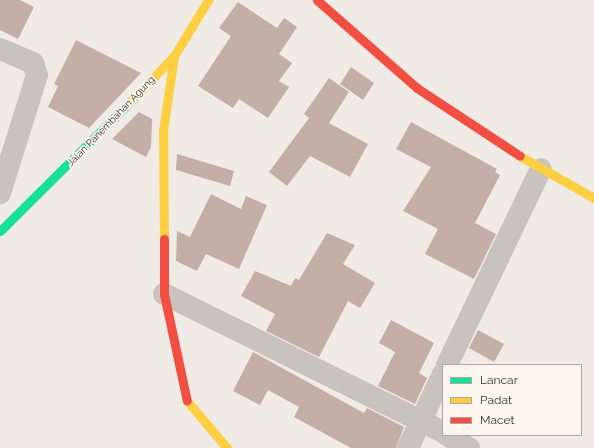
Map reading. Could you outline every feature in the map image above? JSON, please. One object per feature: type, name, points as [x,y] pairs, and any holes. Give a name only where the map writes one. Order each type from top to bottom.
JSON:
[{"type":"street","name":"Jalan Panembahan Agung","points":[[0,230],[103,131],[174,56],[208,0]]},
{"type":"street","points":[[317,0],[417,88],[541,168],[594,198]]},
{"type":"street","points":[[0,48],[33,63],[37,76],[0,193]]},
{"type":"street","points":[[174,56],[163,131],[164,294],[186,398],[227,448]]},
{"type":"street","points":[[447,364],[541,168]]},
{"type":"street","points":[[164,294],[442,431]]},
{"type":"street","points":[[408,448],[442,376]]},
{"type":"street","points":[[449,436],[469,448]]},
{"type":"building","points":[[0,0],[20,0],[34,7],[18,39],[0,30]]},
{"type":"building","points":[[238,2],[277,28],[284,18],[297,27],[279,54],[292,63],[279,81],[289,87],[268,118],[239,99],[233,108],[198,86],[231,36],[219,28]]},
{"type":"building","points":[[76,40],[141,73],[89,128],[48,107],[58,86],[54,84]]},
{"type":"building","points":[[351,67],[374,83],[363,100],[340,84]]},
{"type":"building","points":[[329,78],[349,92],[329,123],[368,144],[350,177],[310,156],[287,186],[269,172],[309,118],[304,114]]},
{"type":"building","points":[[139,112],[152,119],[151,147],[146,157],[112,139]]},
{"type":"building","points":[[411,122],[497,169],[495,172],[500,175],[475,223],[496,234],[474,279],[425,254],[438,229],[403,211],[431,167],[396,149]]},
{"type":"building","points":[[177,154],[234,171],[230,186],[176,170]]},
{"type":"building","points":[[211,194],[241,209],[246,196],[267,205],[239,269],[206,254],[197,271],[176,261],[177,231],[190,237]]},
{"type":"building","points":[[327,233],[355,245],[343,264],[375,283],[360,308],[348,301],[319,357],[266,331],[275,314],[241,296],[255,271],[291,286],[295,278],[299,280]]},
{"type":"building","points":[[391,320],[434,343],[419,373],[427,378],[415,404],[378,386],[395,352],[379,343]]},
{"type":"building","points":[[478,330],[504,344],[494,362],[469,348]]},
{"type":"building","points":[[253,352],[364,413],[367,408],[404,427],[396,448],[351,448],[294,417],[299,407],[268,390],[260,405],[233,391]]},
{"type":"traffic: fast","points":[[0,231],[131,101]]},
{"type":"traffic: slow","points":[[131,101],[174,56],[208,0]]},
{"type":"traffic: slow","points":[[164,239],[163,131],[174,56]]},
{"type":"traffic: slow","points":[[520,156],[594,198]]},
{"type":"traffic: slow","points":[[187,401],[227,448]]},
{"type":"traffic: jam","points":[[317,0],[417,88],[520,156]]},
{"type":"traffic: jam","points":[[164,239],[164,294],[187,401]]}]
